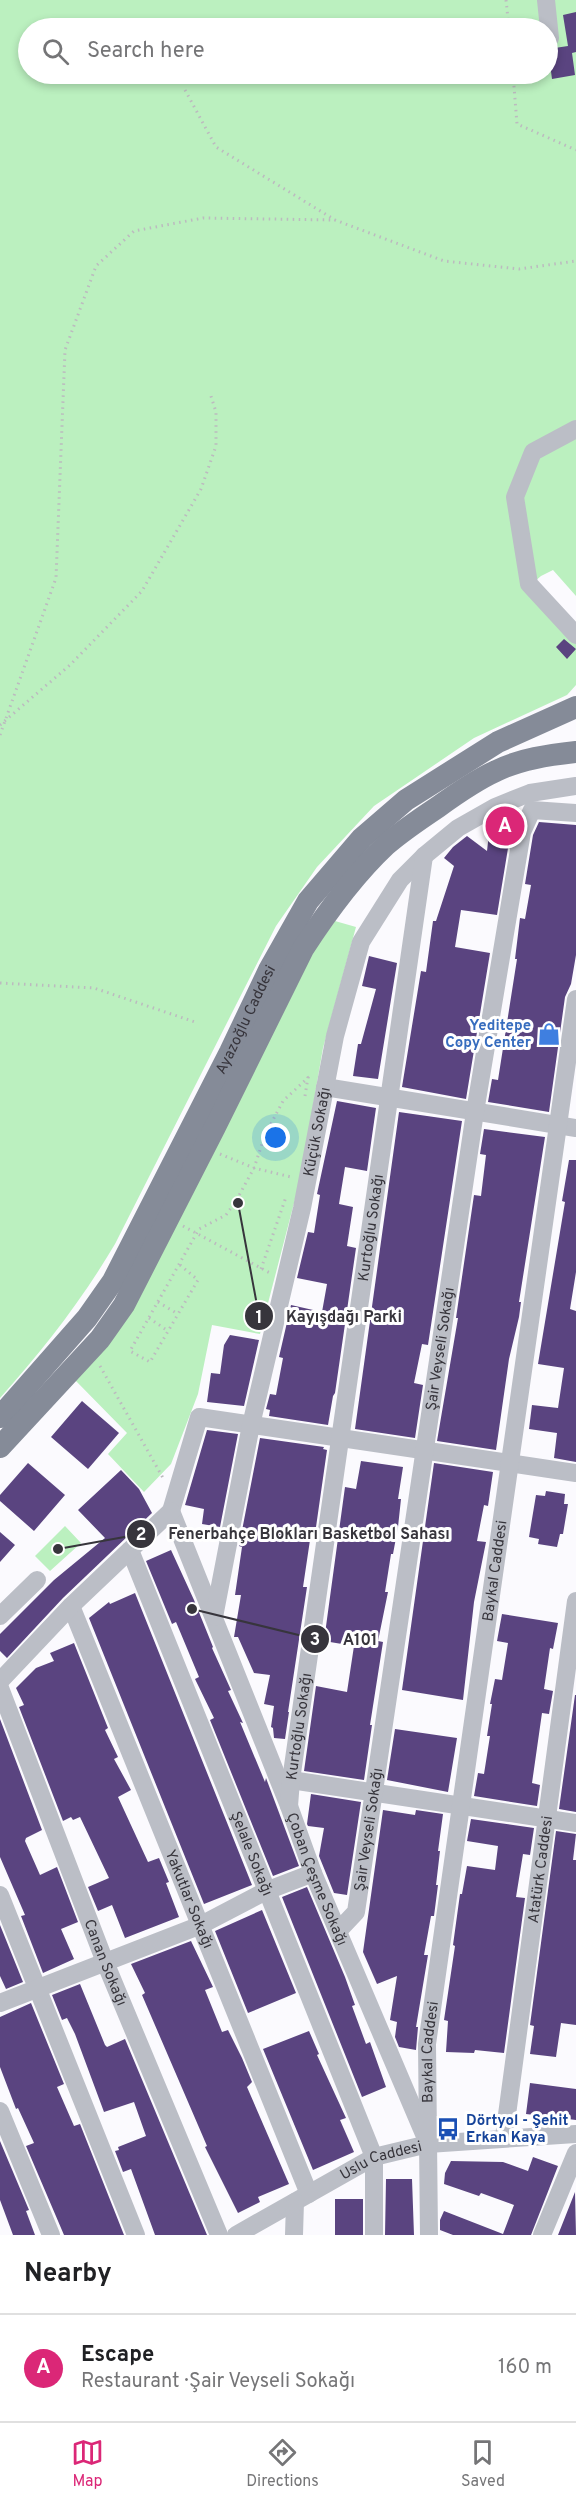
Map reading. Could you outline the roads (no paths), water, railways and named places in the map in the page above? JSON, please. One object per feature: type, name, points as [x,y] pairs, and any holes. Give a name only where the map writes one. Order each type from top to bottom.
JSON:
[{"type":"main road","name":"Ayazoğlu Caddesi","points":[[0,1417],[87,1318],[113,1281],[230,1052],[268,970],[308,901],[362,838],[406,800],[491,745],[576,707]]},
{"type":"main road","name":"Ayazoğlu Caddesi","points":[[0,1447],[90,1349],[124,1305],[303,949],[321,921],[363,868],[387,844],[414,823],[497,770],[532,758],[576,752]]},
{"type":"street","points":[[576,429],[533,452],[515,497],[529,584],[576,635]]},
{"type":"street","points":[[424,856],[458,828],[495,807],[530,793],[576,786]]},
{"type":"street","name":"Şair Veyseli Sokağı","points":[[339,1930],[356,1912],[475,1112],[522,832],[532,810],[576,813]]},
{"type":"street","name":"Küçük Sokağı","points":[[214,1617],[251,1425],[285,1281],[299,1180],[361,942],[400,880],[424,856]]},
{"type":"street","name":"Kurtoğlu Sokağı","points":[[289,1806],[339,1438],[424,856]]},
{"type":"street","name":"Baykal Caddesi","points":[[429,2235],[427,2044],[511,1463],[568,1126],[576,999]]},
{"type":"street","points":[[325,1087],[568,1126]]},
{"type":"street","points":[[0,1681],[71,1606],[130,1550],[172,1504],[199,1417],[576,1473]]},
{"type":"street","name":"Çoban Çeşme Sokağı","points":[[172,1504],[313,1873],[428,2144]]},
{"type":"street","name":"Şelale Sokağı","points":[[130,1550],[374,2157]]},
{"type":"street","points":[[0,1616],[37,1580]]},
{"type":"street","name":"Atatürk Caddesi","points":[[504,2137],[576,1601]]},
{"type":"street","name":"Yakutlar Sokağı","points":[[71,1606],[201,1924],[302,2198]]},
{"type":"street","name":"Canan Sokağı","points":[[0,1688],[105,1962],[219,2235]]},
{"type":"street","points":[[291,1780],[576,1823]]},
{"type":"street","points":[[0,2003],[201,1924],[266,1891],[313,1873]]},
{"type":"street","points":[[0,1895],[136,2235]]},
{"type":"street","points":[[0,2111],[51,2235]]},
{"type":"street","name":"Uslu Caddesi","points":[[236,2235],[374,2157],[428,2144],[504,2137],[576,2134]]},
{"type":"street","points":[[542,2235],[576,2153]]},
{"type":"street","points":[[374,2157],[374,2235]]},
{"type":"street","points":[[294,2235],[302,2198]]},
{"type":"place","name":"Escape","points":[[505,826]]},
{"type":"place","name":"Yeditepe Copy Center","points":[[549,1034]]},
{"type":"place","name":"Kayışdağı Parki","points":[[238,1203]]},
{"type":"place","name":"Fenerbahçe Blokları Basketbol Sahası","points":[[58,1549]]},
{"type":"place","name":"A101","points":[[192,1609]]},
{"type":"place","name":"Dörtyol - Şehit Erkan Kaya","points":[[448,2129]]}]
